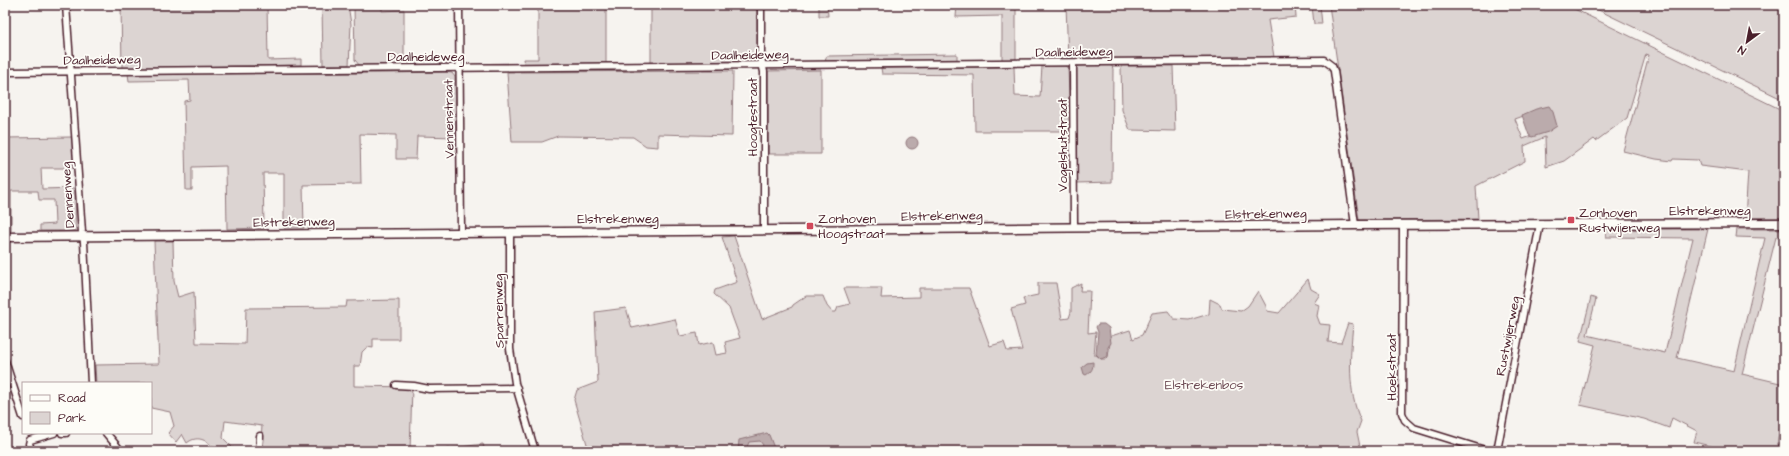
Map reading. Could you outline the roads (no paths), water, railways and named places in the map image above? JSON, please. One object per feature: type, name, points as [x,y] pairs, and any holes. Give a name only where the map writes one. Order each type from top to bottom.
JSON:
[{"type":"street","name":"Dennenweg","points":[[66,5],[83,236],[91,382]]},
{"type":"street","name":"Vennenstraat","points":[[458,5],[461,232]]},
{"type":"street","name":"Hoogtestraat","points":[[761,5],[762,66],[764,72],[764,230]]},
{"type":"street","name":"Daalheideweg","points":[[5,72],[1318,60],[1328,62],[1334,71],[1355,225]]},
{"type":"street","name":"Vogelshutstraat","points":[[1073,63],[1074,227]]},
{"type":"street","name":"Elstrekenweg","points":[[5,237],[1074,227],[1784,223]]},
{"type":"street","name":"Rustwijerweg","points":[[1497,451],[1540,224]]},
{"type":"street","name":"Hoekstraat","points":[[1404,225],[1402,414],[1405,420],[1414,428],[1488,451]]},
{"type":"street","name":"Sparrenweg","points":[[510,232],[510,349],[517,388],[535,451]]},
{"type":"street","points":[[5,361],[22,414]]},
{"type":"street","points":[[396,386],[414,386],[429,389],[517,388]]},
{"type":"street","points":[[28,434],[30,440],[29,444],[32,451]]},
{"type":"street","points":[[30,440],[51,434]]},
{"type":"street","points":[[107,434],[121,451]]},
{"type":"street","points":[[259,451],[260,436]]},
{"type":"place","name":"Zonhoven Rustwijerweg","points":[[1571,220]]},
{"type":"place","name":"Zonhoven Hoogstraat","points":[[810,226]]},
{"type":"park label","name":"Elstrekenbos","points":[[1204,385]]}]
